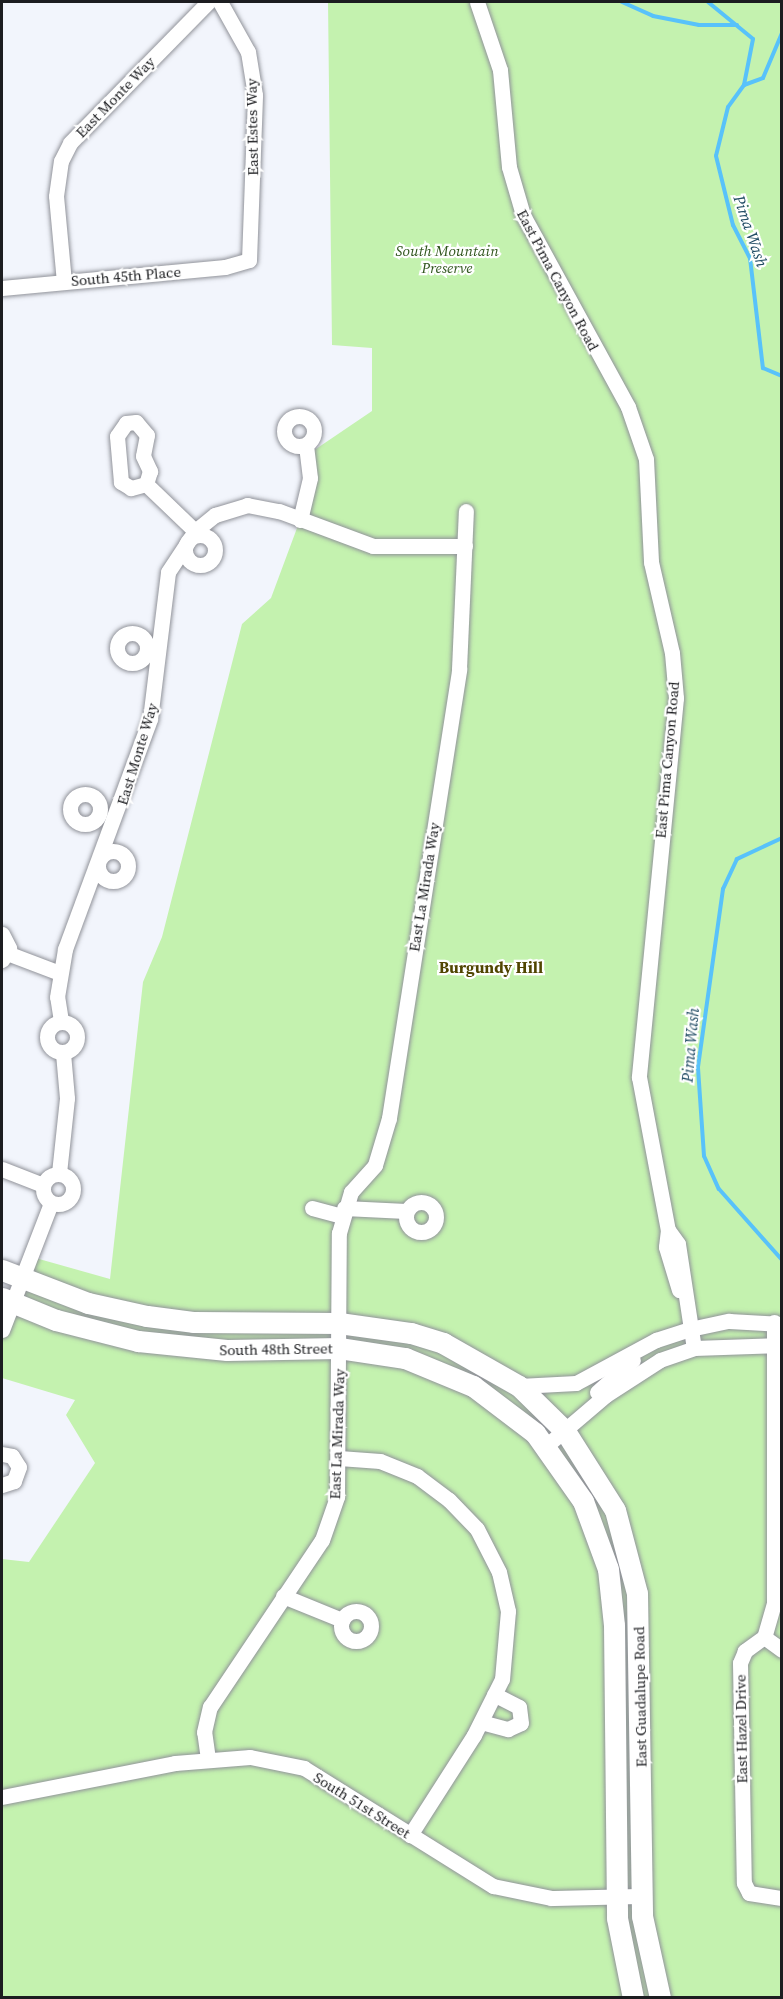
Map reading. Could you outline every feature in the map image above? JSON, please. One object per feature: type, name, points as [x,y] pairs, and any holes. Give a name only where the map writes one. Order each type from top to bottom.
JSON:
[{"type":"main road","name":"South 48th Street","points":[[2,1270],[23,1281],[88,1303],[193,1322],[339,1323],[443,1343],[519,1386],[559,1424]]},
{"type":"main road","name":"South 48th Street","points":[[7,1301],[86,1329],[193,1349],[339,1348],[438,1367],[508,1407],[541,1440]]},
{"type":"main road","name":"East Guadalupe Road","points":[[559,1424],[615,1510],[637,1593],[641,1896],[660,1998]]},
{"type":"main road","name":"East Guadalupe Road","points":[[541,1440],[583,1501],[610,1577],[617,1895],[633,1998]]},
{"type":"street","name":"East Monte Way","points":[[64,282],[56,196],[61,161],[70,143],[208,2]]},
{"type":"street","name":"East Estes Way","points":[[220,2],[248,52],[255,95],[249,260]]},
{"type":"street","name":"East Pima Canyon Road","points":[[477,2],[500,70],[507,158],[523,216],[628,407],[646,459],[651,562],[672,653],[676,698],[639,1077],[668,1230],[669,1266],[685,1303],[694,1348]]},
{"type":"street","name":"South 45th Place","points":[[2,288],[225,267],[249,260]]},
{"type":"street","points":[[306,446],[310,478],[300,519],[373,546],[465,546]]},
{"type":"street","points":[[146,484],[191,536]]},
{"type":"street","name":"East Monte Way","points":[[61,1022],[60,973],[150,719],[155,651],[168,572],[191,536],[215,515],[247,506],[300,519]]},
{"type":"street","name":"East La Mirada Way","points":[[208,1759],[204,1732],[210,1707],[284,1596],[331,1519],[339,1458],[339,1323],[343,1212],[375,1165],[389,1118],[459,669],[466,511]]},
{"type":"street","name":"East Monte Way","points":[[99,815],[116,820]]},
{"type":"street","points":[[2,934],[4,956],[60,973]]},
{"type":"street","points":[[61,1022],[77,1033],[76,1044],[63,1053],[50,1047],[46,1038],[52,1025],[61,1022]]},
{"type":"street","points":[[43,1185],[59,1173],[67,1098],[63,1053]]},
{"type":"street","points":[[2,1169],[43,1185],[51,1203],[23,1281],[7,1301],[2,1330]]},
{"type":"street","points":[[51,1203],[66,1202],[73,1190],[68,1177],[59,1173]]},
{"type":"street","points":[[312,1208],[343,1212],[406,1211]]},
{"type":"street","points":[[519,1386],[576,1383],[656,1340],[690,1329],[729,1321],[778,1323]]},
{"type":"street","name":"East Hazel Drive","points":[[778,1323],[774,1603],[764,1636],[745,1651],[740,1663],[744,1883],[749,1893],[782,1898]]},
{"type":"street","points":[[541,1440],[656,1340]]},
{"type":"street","points":[[559,1424],[660,1360],[694,1348],[777,1344]]},
{"type":"street","points":[[2,1454],[15,1459],[19,1472],[14,1481],[2,1485]]},
{"type":"street","points":[[339,1458],[380,1461],[417,1476],[477,1529],[499,1572],[508,1611],[502,1679],[481,1722],[410,1835]]},
{"type":"street","points":[[284,1596],[342,1620]]},
{"type":"street","points":[[764,1636],[782,1650]]},
{"type":"street","points":[[481,1722],[508,1729],[521,1723],[519,1707],[494,1694]]},
{"type":"street","name":"South 51st Street","points":[[2,1797],[208,1759],[250,1757],[304,1768],[493,1886],[518,1894],[641,1896]]},
{"type":"green space","name":"South Mountain Preserve","points":[[328,2],[781,2],[781,1997],[2,1998],[2,1559],[29,1562],[95,1463],[66,1415],[75,1400],[2,1378],[2,1330],[32,1257],[110,1279],[143,982],[162,937],[242,624],[271,598],[300,520],[310,453],[372,411],[372,348],[332,345]]},
{"type":"waterway","name":"Pima Wash","points":[[622,2],[653,16],[699,25],[737,25]]},
{"type":"waterway","name":"Pima Wash","points":[[708,2],[753,39],[744,85],[728,107],[716,156],[733,225],[750,258],[763,368],[782,376]]},
{"type":"waterway","points":[[744,85],[763,78],[782,33]]},
{"type":"waterway","name":"Pima Wash","points":[[782,838],[737,859],[723,889],[698,1068],[704,1156],[719,1189],[782,1260]]},
{"type":"district","name":"Burgundy Hill","points":[[491,967]]}]
